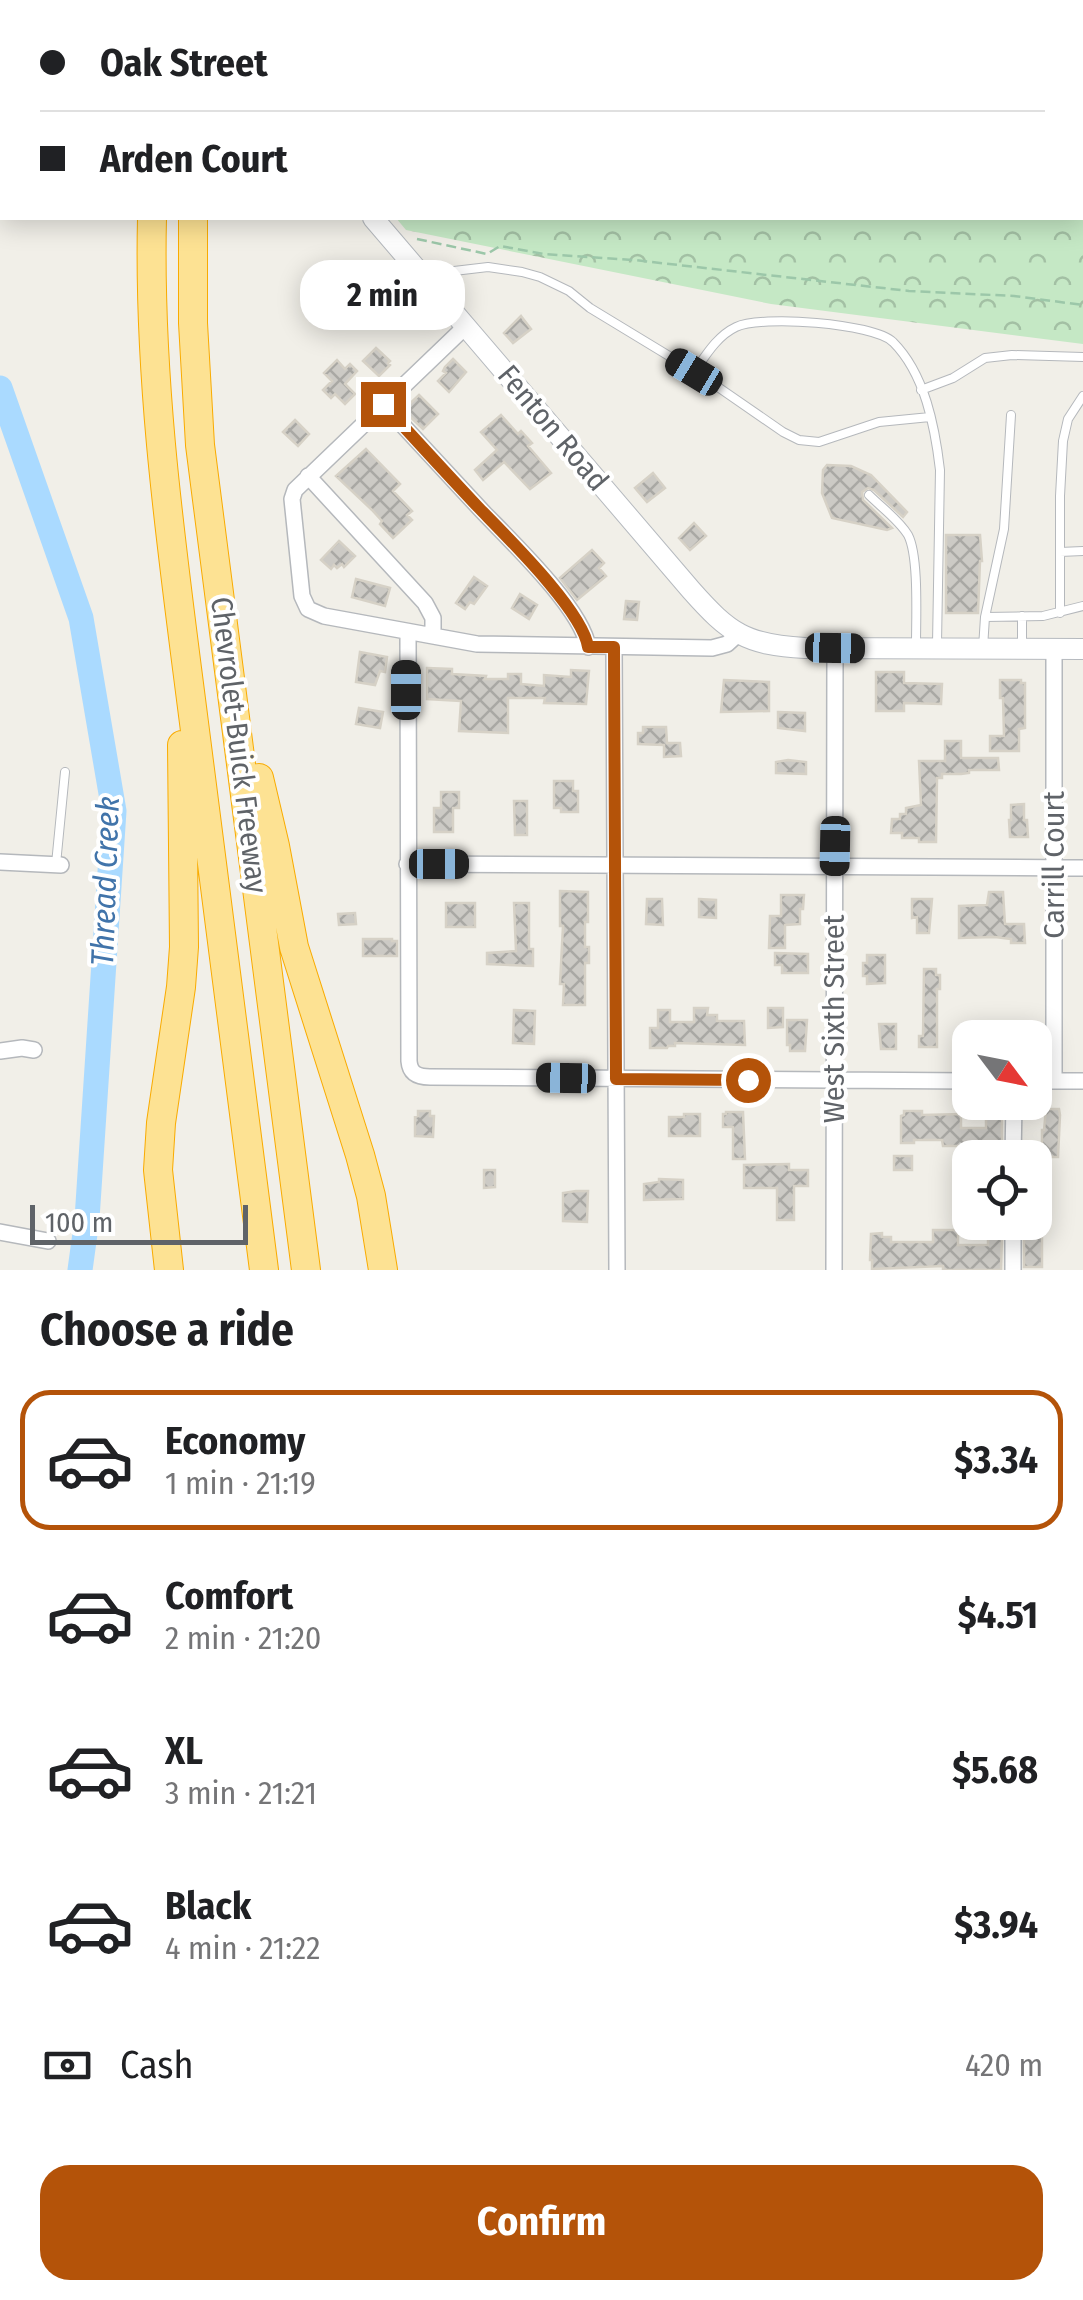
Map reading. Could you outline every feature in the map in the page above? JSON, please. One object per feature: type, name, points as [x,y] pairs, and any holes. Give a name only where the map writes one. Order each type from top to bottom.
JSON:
[{"type":"highway","name":"Chevrolet-Buick Freeway","points":[[152,220],[159,413],[180,613],[264,1270]]},
{"type":"highway","name":"Chevrolet-Buick Freeway","points":[[193,220],[200,446],[306,1270]]},
{"type":"highway","points":[[169,1270],[158,1170],[160,1123],[184,947],[180,613]]},
{"type":"highway","points":[[226,644],[275,846],[294,947],[360,1154],[383,1270]]},
{"type":"street","name":"Fenton Road","points":[[375,220],[691,590],[738,634]]},
{"type":"street","points":[[466,326],[295,490],[292,499],[302,596],[308,609],[324,616],[488,645],[718,647],[738,634],[772,645],[835,648],[1083,648]]},
{"type":"street","points":[[383,404],[544,578],[578,622],[588,647]]},
{"type":"street","points":[[308,476],[425,604],[433,618],[432,636]]},
{"type":"street","points":[[408,632],[409,1061],[414,1073],[430,1077],[952,1081]]},
{"type":"street","points":[[614,647],[617,1270]]},
{"type":"street","name":"West Sixth Street","points":[[834,1270],[835,648]]},
{"type":"street","name":"Carrill Court","points":[[1054,648],[1054,1081]]},
{"type":"street","points":[[0,862],[58,864]]},
{"type":"street","points":[[407,864],[1083,868]]},
{"type":"street","points":[[0,1050],[34,1050]]},
{"type":"street","points":[[1054,1081],[1083,1081]]},
{"type":"street","points":[[0,1232],[48,1242]]},
{"type":"street","points":[[1013,1240],[1013,1270]]},
{"type":"lane","points":[[432,287],[454,271],[488,267],[532,274],[569,291],[783,432],[807,442],[827,440],[879,422],[930,416]]},
{"type":"lane","points":[[694,372],[714,344],[737,327],[756,322],[862,329],[895,344],[921,390],[940,470],[927,648]]},
{"type":"lane","points":[[921,390],[953,378],[984,358],[1083,357]]},
{"type":"lane","points":[[1060,613],[1064,441],[1068,419],[1083,396]]},
{"type":"lane","points":[[983,648],[1002,543],[1011,415]]},
{"type":"lane","points":[[869,495],[903,528],[911,543],[927,648]]},
{"type":"lane","points":[[1060,552],[1083,552]]},
{"type":"lane","points":[[986,617],[1060,613],[1083,606]]},
{"type":"lane","points":[[1022,616],[1022,648]]},
{"type":"lane","points":[[58,864],[65,772]]},
{"type":"path","points":[[400,248],[418,239],[486,254],[500,246],[786,279],[1083,304]]},
{"type":"green space","points":[[398,220],[1083,220],[1083,344],[771,304],[406,230]]},
{"type":"building","points":[[404,286],[414,297],[400,311],[396,306],[379,323],[370,313]]},
{"type":"building","points":[[521,316],[531,329],[513,343],[504,333]]},
{"type":"building","points":[[376,348],[390,361],[379,376],[363,361]]},
{"type":"building","points":[[453,359],[466,372],[449,392],[438,381]]},
{"type":"building","points":[[337,360],[345,369],[350,364],[357,371],[345,384],[355,394],[345,404],[335,394],[331,398],[323,390],[332,381],[324,373]]},
{"type":"building","points":[[419,395],[438,414],[423,429],[403,410]]},
{"type":"building","points":[[501,415],[532,443],[528,446],[551,473],[530,489],[504,462],[483,480],[475,470],[497,450],[481,432]]},
{"type":"building","points":[[295,420],[309,434],[298,446],[283,432]]},
{"type":"building","points":[[366,449],[400,484],[393,491],[412,511],[407,515],[412,520],[393,538],[372,510],[336,476]]},
{"type":"building","points":[[827,465],[851,466],[871,475],[907,512],[903,517],[868,488],[862,492],[863,500],[892,528],[832,518],[822,493],[823,470]]},
{"type":"building","points":[[653,473],[665,488],[647,502],[635,488]]},
{"type":"building","points":[[694,523],[706,536],[690,550],[679,538]]},
{"type":"building","points":[[946,535],[980,535],[978,613],[946,613]]},
{"type":"building","points":[[339,541],[355,556],[344,567],[334,565],[331,569],[321,560]]},
{"type":"building","points":[[592,550],[604,563],[599,568],[606,576],[577,600],[560,578]]},
{"type":"building","points":[[474,577],[487,586],[474,604],[470,602],[465,609],[456,603]]},
{"type":"building","points":[[356,579],[390,588],[385,606],[352,597]]},
{"type":"building","points":[[520,594],[537,605],[529,619],[512,608]]},
{"type":"building","points":[[626,601],[639,602],[637,620],[624,619]]},
{"type":"building","points":[[360,652],[387,657],[385,672],[380,671],[375,685],[356,682]]},
{"type":"building","points":[[427,668],[452,669],[452,674],[486,676],[485,679],[508,679],[508,674],[521,674],[521,684],[544,686],[544,675],[571,677],[571,670],[589,671],[586,704],[508,698],[508,733],[459,731],[461,701],[427,699]]},
{"type":"building","points":[[876,672],[904,672],[904,683],[942,684],[941,704],[904,703],[904,711],[876,711]]},
{"type":"building","points":[[724,680],[769,682],[769,711],[721,712]]},
{"type":"building","points":[[1000,680],[1025,683],[1025,728],[1019,729],[1019,751],[990,751],[990,736],[1004,736]]},
{"type":"building","points":[[359,708],[383,712],[380,728],[356,724]]},
{"type":"building","points":[[778,712],[805,713],[805,731],[778,728]]},
{"type":"building","points":[[643,727],[666,727],[667,743],[680,743],[681,756],[664,757],[664,745],[638,744],[638,733],[643,733]]},
{"type":"building","points":[[945,741],[961,741],[961,758],[998,758],[999,770],[969,770],[937,778],[936,842],[919,842],[919,838],[891,833],[892,819],[900,819],[906,808],[921,805],[919,761],[945,761]]},
{"type":"building","points":[[776,762],[806,762],[806,774],[776,773]]},
{"type":"building","points":[[554,781],[573,781],[573,791],[578,791],[578,812],[554,808]]},
{"type":"building","points":[[441,792],[459,792],[459,808],[453,808],[453,832],[434,832],[434,808],[441,808]]},
{"type":"building","points":[[514,801],[527,801],[527,835],[515,835]]},
{"type":"building","points":[[1024,804],[1028,837],[1010,837],[1011,805]]},
{"type":"building","points":[[560,891],[588,892],[585,1005],[563,1005]]},
{"type":"building","points":[[989,892],[1003,892],[1005,924],[1024,924],[1025,943],[995,937],[959,938],[959,906],[987,905]]},
{"type":"building","points":[[781,895],[804,895],[800,924],[785,925],[785,948],[769,948],[770,916],[781,916]]},
{"type":"building","points":[[647,899],[662,899],[663,925],[646,924]]},
{"type":"building","points":[[699,899],[716,900],[716,918],[699,917]]},
{"type":"building","points":[[912,899],[932,899],[929,933],[917,933]]},
{"type":"building","points":[[446,903],[475,903],[475,927],[446,927]]},
{"type":"building","points":[[514,903],[529,903],[533,966],[487,964],[487,953],[516,951]]},
{"type":"building","points":[[355,913],[356,924],[339,925],[338,914]]},
{"type":"building","points":[[363,939],[397,941],[397,956],[363,956]]},
{"type":"building","points":[[775,953],[808,954],[808,973],[782,973],[782,965],[775,965]]},
{"type":"building","points":[[867,955],[885,955],[885,983],[867,984],[863,963],[867,963]]},
{"type":"building","points":[[924,969],[936,969],[936,975],[940,975],[937,1047],[919,1047],[919,1036],[923,1036]]},
{"type":"building","points":[[694,1008],[708,1008],[707,1015],[717,1015],[717,1021],[744,1021],[745,1045],[675,1043],[667,1048],[650,1048],[650,1028],[658,1028],[658,1010],[670,1010],[670,1022],[694,1022]]},
{"type":"building","points":[[768,1008],[783,1008],[783,1027],[768,1028]]},
{"type":"building","points":[[514,1010],[535,1011],[534,1044],[513,1043]]},
{"type":"building","points":[[787,1020],[807,1020],[805,1051],[790,1051]]},
{"type":"building","points":[[879,1024],[896,1024],[896,1049],[881,1049]]},
{"type":"building","points":[[1052,1109],[1059,1109],[1058,1157],[1052,1157],[1052,1140],[1042,1140],[1045,1120],[1052,1120]]},
{"type":"building","points":[[418,1111],[430,1111],[430,1116],[434,1116],[433,1137],[415,1136]]},
{"type":"building","points":[[904,1111],[952,1114],[952,1120],[961,1120],[961,1128],[986,1128],[986,1120],[1002,1120],[1002,1140],[952,1140],[952,1146],[943,1146],[942,1140],[901,1143]]},
{"type":"building","points":[[726,1112],[743,1112],[745,1159],[733,1159],[733,1127],[723,1127]]},
{"type":"building","points":[[700,1114],[700,1136],[669,1136],[669,1117]]},
{"type":"building","points":[[894,1156],[912,1156],[912,1170],[894,1170]]},
{"type":"building","points":[[789,1164],[789,1170],[808,1170],[808,1186],[794,1186],[794,1220],[777,1220],[777,1188],[744,1188],[744,1165]]},
{"type":"building","points":[[484,1170],[495,1170],[495,1187],[484,1188]]},
{"type":"building","points":[[659,1179],[683,1180],[683,1199],[644,1200],[644,1184]]},
{"type":"building","points":[[588,1191],[587,1222],[563,1221],[563,1193]]},
{"type":"building","points":[[933,1230],[952,1230],[952,1240],[958,1240],[958,1245],[988,1245],[988,1240],[1002,1240],[1001,1270],[943,1270],[943,1266],[872,1269],[871,1234],[882,1233],[882,1237],[891,1237],[891,1242],[933,1242]]},
{"type":"building","points":[[1024,1240],[1042,1240],[1042,1267],[1024,1267]]},
{"type":"waterway","name":"Thread Creek","points":[[0,388],[81,618],[114,811],[87,1219],[80,1270]]},
{"type":"route","points":[[383,404],[544,578],[578,622],[588,647],[614,647],[616,1079],[748,1080]]}]
